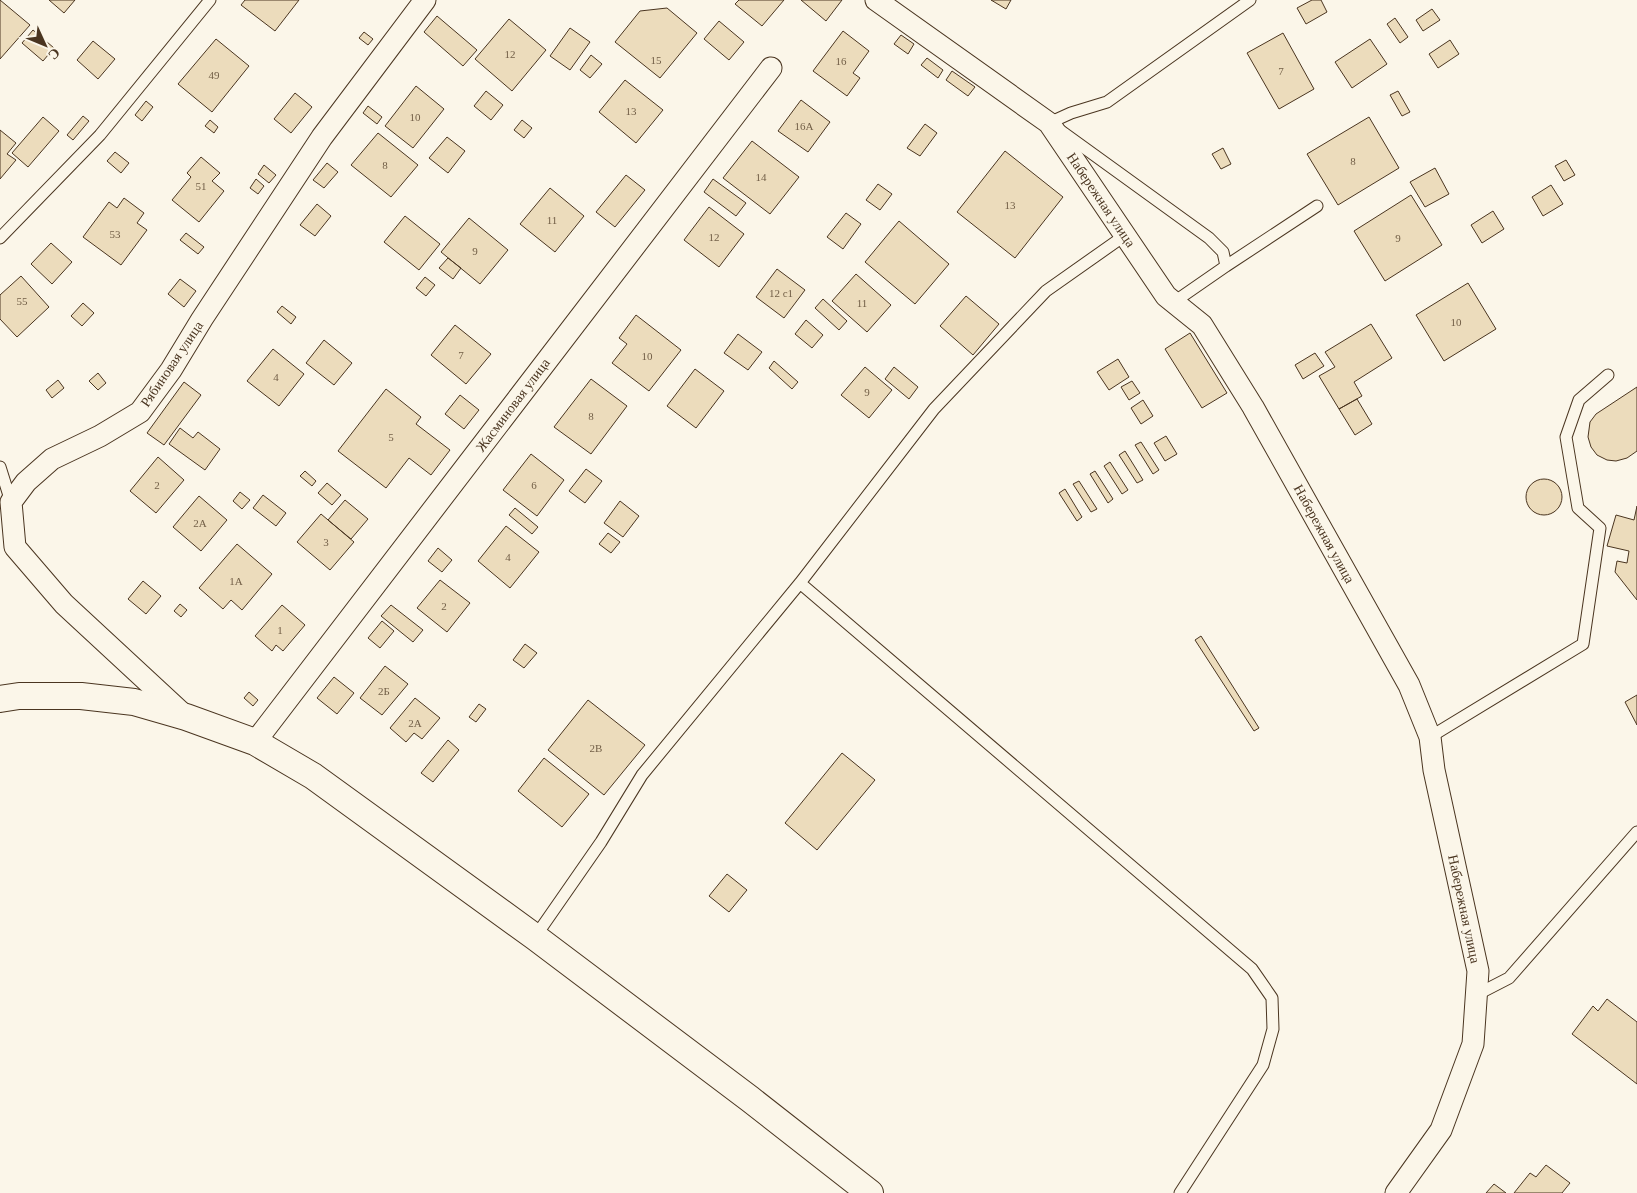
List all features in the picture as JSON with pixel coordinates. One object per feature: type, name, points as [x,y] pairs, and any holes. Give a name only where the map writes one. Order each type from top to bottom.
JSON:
[{"type":"street","name":"Рябиновая улица","points":[[11,502],[26,482],[52,459],[100,436],[140,412],[171,370],[202,319],[322,137],[426,0]]},
{"type":"street","name":"Набережная улица","points":[[876,0],[1049,123],[1166,296],[1202,325],[1253,407],[1409,685],[1430,737],[1434,770],[1478,971],[1473,1044],[1441,1130],[1396,1193]]},
{"type":"street","name":"Жасминовая улица","points":[[255,742],[771,68]]},
{"type":"street","points":[[11,502],[15,547],[64,604],[186,717]]},
{"type":"street","points":[[0,699],[19,696],[81,696],[134,702],[186,717],[255,742],[313,776],[535,937],[870,1193]]},
{"type":"lane","points":[[0,238],[100,136],[210,0]]},
{"type":"lane","points":[[1226,266],[1223,252],[1209,238],[1049,123],[1071,113],[1107,102],[1250,0]]},
{"type":"lane","points":[[1174,302],[1318,206]]},
{"type":"lane","points":[[535,937],[602,842],[642,775],[800,583],[934,409],[1046,291],[1124,236]]},
{"type":"lane","points":[[1430,737],[1583,644],[1600,528],[1578,508],[1566,437],[1579,400],[1608,376]]},
{"type":"lane","points":[[0,467],[11,502]]},
{"type":"lane","points":[[800,583],[1252,969],[1272,998],[1273,1030],[1263,1065],[1180,1193]]},
{"type":"lane","points":[[1476,995],[1508,978],[1637,832]]},
{"type":"building","points":[[0,0],[30,25],[0,59]]},
{"type":"building","points":[[49,0],[75,0],[64,13]]},
{"type":"building","points":[[245,0],[299,0],[275,31],[241,5]]},
{"type":"building","points":[[739,0],[784,0],[762,26],[735,4]]},
{"type":"building","points":[[801,0],[842,0],[826,21]]},
{"type":"building","points":[[991,0],[1011,0],[1006,9]]},
{"type":"building","points":[[1312,0],[1321,0],[1327,12],[1306,24],[1297,8]]},
{"type":"building","points":[[667,8],[697,33],[660,78],[615,42],[640,11]]},
{"type":"building","points":[[1432,9],[1440,20],[1423,31],[1416,20]]},
{"type":"building","points":[[437,16],[477,50],[463,66],[424,32]]},
{"type":"building","points":[[1395,18],[1408,37],[1400,43],[1387,24]]},
{"type":"building","points":[[509,19],[546,50],[512,91],[475,59]]},
{"type":"building","points":[[719,21],[744,42],[729,60],[704,39]]},
{"type":"building","points":[[570,28],[590,42],[570,70],[550,56]]},
{"type":"building","points":[[33,30],[54,48],[43,61],[22,43]]},
{"type":"building","points":[[843,31],[869,51],[853,73],[860,78],[847,96],[813,71]]},
{"type":"building","points":[[364,32],[373,39],[368,45],[359,38]]},
{"type":"building","points":[[1283,33],[1314,89],[1279,109],[1247,53]]},
{"type":"building","points":[[901,35],[914,44],[908,54],[894,44]]},
{"type":"building","points":[[216,39],[249,66],[212,112],[178,84]]},
{"type":"building","points":[[1370,39],[1387,64],[1352,88],[1335,62]]},
{"type":"building","points":[[1450,40],[1459,54],[1438,68],[1429,54]]},
{"type":"building","points":[[93,41],[115,59],[98,79],[77,60]]},
{"type":"building","points":[[591,55],[602,64],[590,78],[580,70]]},
{"type":"building","points":[[927,58],[943,70],[938,78],[921,65]]},
{"type":"building","points":[[952,71],[975,87],[968,96],[946,80]]},
{"type":"building","points":[[625,80],[663,110],[636,143],[599,112]]},
{"type":"building","points":[[416,86],[444,109],[413,148],[385,126]]},
{"type":"building","points":[[486,91],[503,105],[491,120],[474,106]]},
{"type":"building","points":[[1398,91],[1410,112],[1402,116],[1390,95]]},
{"type":"building","points":[[295,93],[312,107],[291,133],[274,119]]},
{"type":"building","points":[[801,100],[830,122],[808,152],[778,131]]},
{"type":"building","points":[[146,101],[153,107],[142,121],[135,115]]},
{"type":"building","points":[[368,106],[382,117],[377,124],[363,113]]},
{"type":"building","points":[[83,116],[89,121],[73,140],[67,135]]},
{"type":"building","points":[[43,117],[59,131],[28,167],[12,153]]},
{"type":"building","points":[[1369,117],[1399,168],[1338,205],[1307,154]]},
{"type":"building","points":[[210,120],[218,127],[214,133],[205,126]]},
{"type":"building","points":[[522,120],[532,128],[524,138],[514,130]]},
{"type":"building","points":[[925,124],[937,133],[920,156],[907,148]]},
{"type":"building","points":[[0,130],[16,143],[7,154],[16,160],[0,179]]},
{"type":"building","points":[[378,133],[418,165],[391,197],[351,165]]},
{"type":"building","points":[[447,137],[465,151],[448,173],[429,158]]},
{"type":"building","points":[[752,141],[799,177],[770,214],[723,178]]},
{"type":"building","points":[[1223,148],[1231,164],[1221,169],[1212,154]]},
{"type":"building","points":[[1005,151],[1063,197],[1015,258],[957,212]]},
{"type":"building","points":[[115,152],[129,163],[121,173],[107,161]]},
{"type":"building","points":[[201,157],[220,173],[212,181],[224,191],[199,222],[172,200],[191,177],[187,173]]},
{"type":"building","points":[[1566,160],[1575,175],[1564,181],[1555,166]]},
{"type":"building","points":[[327,163],[338,172],[324,188],[313,180]]},
{"type":"building","points":[[264,165],[276,175],[269,183],[258,174]]},
{"type":"building","points":[[1435,168],[1449,194],[1425,207],[1410,182]]},
{"type":"building","points":[[626,175],[645,190],[615,227],[596,212]]},
{"type":"building","points":[[256,179],[264,186],[258,194],[250,188]]},
{"type":"building","points":[[713,179],[746,203],[736,216],[704,192]]},
{"type":"building","points":[[878,184],[892,194],[880,210],[866,200]]},
{"type":"building","points":[[1551,185],[1563,204],[1543,216],[1532,197]]},
{"type":"building","points":[[550,188],[584,216],[555,252],[520,224]]},
{"type":"building","points":[[1411,195],[1442,245],[1385,281],[1354,231]]},
{"type":"building","points":[[124,198],[144,213],[137,223],[147,230],[121,265],[83,237],[109,202],[117,208]]},
{"type":"building","points":[[317,204],[331,216],[315,236],[300,225]]},
{"type":"building","points":[[709,207],[744,234],[719,267],[684,240]]},
{"type":"building","points":[[1493,211],[1504,229],[1482,243],[1471,225]]},
{"type":"building","points":[[846,213],[861,224],[843,249],[827,237]]},
{"type":"building","points":[[405,216],[440,244],[419,270],[384,242]]},
{"type":"building","points":[[469,218],[508,250],[480,284],[441,252]]},
{"type":"building","points":[[899,221],[949,264],[915,304],[865,262]]},
{"type":"building","points":[[186,233],[204,247],[198,254],[180,240]]},
{"type":"building","points":[[51,243],[72,262],[52,284],[31,264]]},
{"type":"building","points":[[448,258],[461,268],[453,279],[439,268]]},
{"type":"building","points":[[777,269],[805,290],[784,318],[756,297]]},
{"type":"building","points":[[856,274],[891,305],[867,332],[832,301]]},
{"type":"building","points":[[21,276],[49,307],[17,337],[0,319],[0,295]]},
{"type":"building","points":[[425,277],[435,285],[426,296],[416,288]]},
{"type":"building","points":[[180,279],[196,291],[184,307],[168,294]]},
{"type":"building","points":[[1468,283],[1496,329],[1444,361],[1416,315]]},
{"type":"building","points":[[966,296],[999,324],[973,355],[940,326]]},
{"type":"building","points":[[823,299],[847,321],[839,330],[815,308]]},
{"type":"building","points":[[83,303],[94,313],[82,326],[71,316]]},
{"type":"building","points":[[282,306],[296,317],[291,324],[277,312]]},
{"type":"building","points":[[636,315],[681,350],[649,391],[612,363],[627,344],[619,338]]},
{"type":"building","points":[[806,320],[823,335],[812,348],[795,334]]},
{"type":"building","points":[[1371,324],[1392,358],[1354,382],[1362,396],[1339,409],[1319,376],[1335,367],[1325,352]]},
{"type":"building","points":[[455,325],[491,354],[466,384],[431,355]]},
{"type":"building","points":[[1190,333],[1227,393],[1202,408],[1165,349]]},
{"type":"building","points":[[738,334],[762,352],[748,370],[724,353]]},
{"type":"building","points":[[324,340],[352,363],[334,385],[306,363]]},
{"type":"building","points":[[273,349],[304,374],[279,406],[247,381]]},
{"type":"building","points":[[1315,353],[1324,366],[1303,379],[1295,365]]},
{"type":"building","points":[[1118,359],[1129,377],[1109,390],[1097,372]]},
{"type":"building","points":[[774,361],[798,382],[792,389],[769,368]]},
{"type":"building","points":[[865,367],[892,390],[869,418],[841,395]]},
{"type":"building","points":[[894,367],[918,387],[909,399],[885,379]]},
{"type":"building","points":[[695,369],[724,391],[696,428],[667,406]]},
{"type":"building","points":[[98,373],[106,383],[98,390],[89,381]]},
{"type":"building","points":[[591,379],[627,406],[591,454],[554,427]]},
{"type":"building","points":[[58,380],[64,388],[52,398],[46,390]]},
{"type":"building","points":[[1132,381],[1140,393],[1129,400],[1121,387]]},
{"type":"building","points":[[184,382],[201,395],[164,445],[147,433]]},
{"type":"building","points":[[1637,387],[1637,451],[1627,458],[1616,461],[1607,460],[1597,455],[1591,447],[1588,437],[1590,422],[1596,414]]},
{"type":"building","points":[[386,389],[421,417],[416,424],[450,450],[431,475],[409,458],[386,488],[338,451]]},
{"type":"building","points":[[460,395],[479,410],[464,429],[445,414]]},
{"type":"building","points":[[1357,399],[1372,424],[1355,435],[1339,409]]},
{"type":"building","points":[[1143,400],[1153,416],[1141,424],[1131,408]]},
{"type":"building","points":[[180,428],[193,438],[198,432],[220,449],[205,470],[169,444]]},
{"type":"building","points":[[1166,436],[1177,454],[1165,461],[1154,443]]},
{"type":"building","points":[[1141,442],[1159,470],[1153,474],[1135,445]]},
{"type":"building","points":[[1125,451],[1143,480],[1137,483],[1119,455]]},
{"type":"building","points":[[531,454],[564,480],[537,516],[503,490]]},
{"type":"building","points":[[158,457],[184,480],[156,513],[130,491]]},
{"type":"building","points":[[1110,462],[1128,490],[1122,494],[1104,466]]},
{"type":"building","points":[[586,469],[602,481],[585,503],[569,491]]},
{"type":"building","points":[[305,471],[316,481],[312,486],[300,476]]},
{"type":"building","points":[[1095,471],[1113,499],[1108,503],[1090,474]]},
{"type":"building","points":[[1544,479],[1551,480],[1557,484],[1561,490],[1561,504],[1557,510],[1551,514],[1544,515],[1537,514],[1531,510],[1527,504],[1526,497],[1527,490],[1531,484],[1537,480]]},
{"type":"building","points":[[1079,481],[1097,509],[1091,512],[1073,484]]},
{"type":"building","points":[[327,483],[341,495],[332,505],[318,493]]},
{"type":"building","points":[[1065,489],[1082,517],[1077,521],[1059,493]]},
{"type":"building","points":[[240,492],[250,500],[242,509],[233,501]]},
{"type":"building","points":[[263,495],[286,513],[276,526],[253,508]]},
{"type":"building","points":[[199,496],[227,520],[201,551],[173,527]]},
{"type":"building","points":[[345,500],[368,519],[351,539],[328,520]]},
{"type":"building","points":[[620,501],[639,516],[623,537],[604,523]]},
{"type":"building","points":[[1637,506],[1637,600],[1615,572],[1617,561],[1627,563],[1629,551],[1607,546],[1616,515],[1634,520]]},
{"type":"building","points":[[515,508],[538,527],[532,534],[509,515]]},
{"type":"building","points":[[321,514],[354,542],[330,570],[297,542]]},
{"type":"building","points":[[506,526],[539,552],[510,588],[478,561]]},
{"type":"building","points":[[608,533],[620,542],[611,553],[599,544]]},
{"type":"building","points":[[237,544],[272,574],[242,610],[231,600],[223,609],[199,588]]},
{"type":"building","points":[[438,548],[452,560],[442,572],[428,561]]},
{"type":"building","points":[[440,580],[470,603],[447,632],[417,608]]},
{"type":"building","points":[[143,581],[161,596],[146,614],[128,599]]},
{"type":"building","points":[[180,604],[187,610],[181,617],[174,611]]},
{"type":"building","points":[[282,605],[305,625],[283,651],[276,645],[272,651],[255,636]]},
{"type":"building","points":[[391,605],[423,630],[413,642],[381,616]]},
{"type":"building","points":[[382,621],[394,631],[380,648],[368,638]]},
{"type":"building","points":[[1201,636],[1259,728],[1254,731],[1195,640]]},
{"type":"building","points":[[525,644],[537,653],[524,668],[513,660]]},
{"type":"building","points":[[385,666],[408,684],[382,715],[360,698]]},
{"type":"building","points":[[334,677],[354,693],[337,714],[317,698]]},
{"type":"building","points":[[249,692],[258,700],[253,706],[244,698]]},
{"type":"building","points":[[1637,695],[1637,725],[1625,702]]},
{"type":"building","points":[[415,698],[440,718],[422,739],[414,733],[406,742],[390,728]]},
{"type":"building","points":[[588,700],[645,745],[604,795],[548,750]]},
{"type":"building","points":[[479,704],[486,709],[476,722],[469,717]]},
{"type":"building","points":[[448,740],[459,750],[433,782],[421,773]]},
{"type":"building","points":[[842,753],[875,780],[817,850],[785,823]]},
{"type":"building","points":[[544,758],[589,794],[562,827],[518,791]]},
{"type":"building","points":[[727,874],[747,890],[729,912],[709,896]]},
{"type":"building","points":[[1607,999],[1637,1022],[1637,1084],[1572,1034],[1593,1006],[1598,1011]]},
{"type":"building","points":[[1546,1165],[1570,1183],[1562,1193],[1514,1193],[1530,1173],[1536,1177]]},
{"type":"building","points":[[1494,1184],[1506,1193],[1486,1193]]}]
